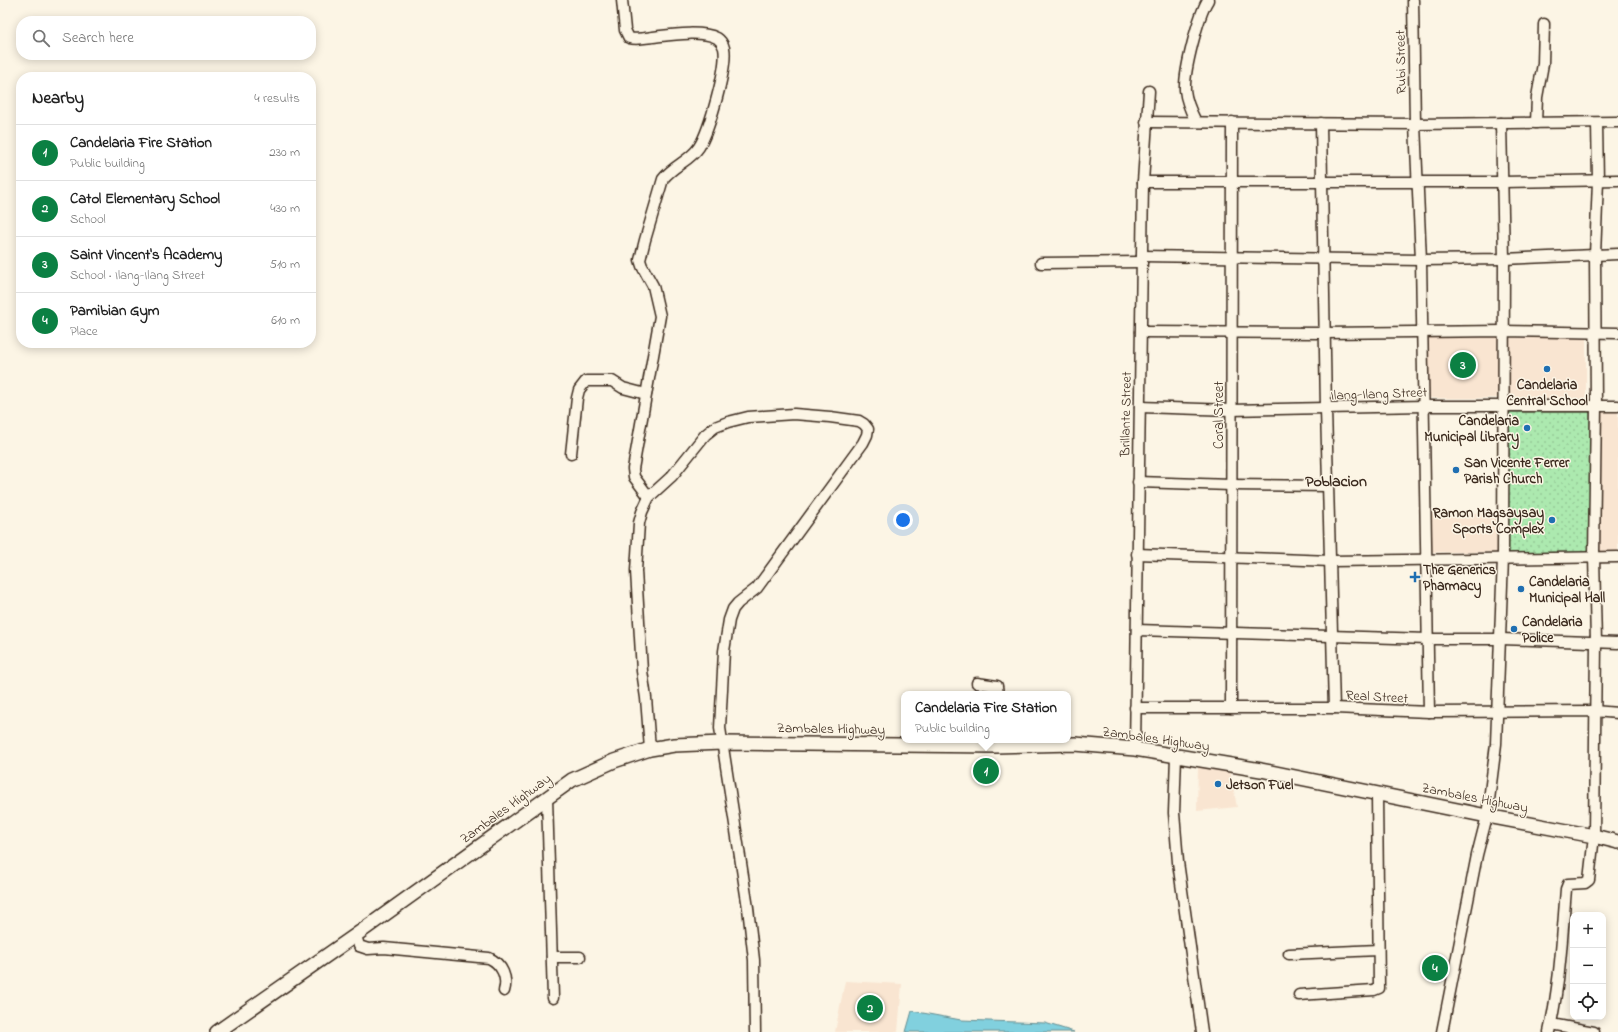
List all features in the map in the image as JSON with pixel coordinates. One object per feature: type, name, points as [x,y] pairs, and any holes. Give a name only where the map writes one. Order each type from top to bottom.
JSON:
[{"type":"main road","name":"Zambales Highway","points":[[217,1032],[356,935],[572,780],[614,760],[650,749],[674,745],[722,743],[995,743],[1075,744],[1135,749],[1261,770],[1618,842]]},
{"type":"street","points":[[622,0],[625,30],[629,38],[638,39],[674,35],[708,36],[717,38],[724,48],[721,78],[706,135],[694,153],[669,171],[663,179],[640,260],[653,286],[660,316],[633,469],[634,477],[649,497]]},
{"type":"street","points":[[1196,122],[1186,97],[1185,82],[1192,44],[1202,10],[1208,0]]},
{"type":"street","name":"Rubi Street","points":[[1413,0],[1415,124],[1423,333],[1429,712]]},
{"type":"street","points":[[1536,123],[1537,97],[1543,64],[1544,24]]},
{"type":"street","name":"Brillante Street","points":[[1135,749],[1143,182],[1149,91]]},
{"type":"street","points":[[1146,122],[1415,124],[1618,122]]},
{"type":"street","name":"Coral Street","points":[[1231,708],[1231,410],[1233,333],[1232,122]]},
{"type":"street","points":[[1321,123],[1326,409],[1334,708]]},
{"type":"street","points":[[1442,1032],[1477,855],[1487,816],[1496,750],[1503,558],[1504,259],[1501,123]]},
{"type":"street","points":[[1594,1032],[1550,1028],[1561,954],[1566,889],[1568,884],[1585,883],[1589,880],[1594,836],[1594,711],[1596,642],[1594,556],[1596,406],[1595,255],[1598,181],[1597,123]]},
{"type":"street","points":[[1143,182],[1503,182],[1618,180]]},
{"type":"street","points":[[1041,263],[1142,259],[1233,258],[1421,260],[1504,259],[1618,254]]},
{"type":"street","points":[[1141,332],[1325,334],[1504,331],[1618,333]]},
{"type":"street","points":[[571,454],[577,398],[579,390],[586,381],[612,381],[623,388],[646,394]]},
{"type":"street","name":"Ilang-Ilang Street","points":[[1140,407],[1231,410],[1503,405],[1618,406]]},
{"type":"street","points":[[650,749],[646,698],[642,671],[636,571],[639,523],[649,497],[672,476],[705,435],[728,422],[748,417],[794,414],[859,421],[864,424],[868,429],[863,443],[757,588],[738,603],[733,609],[729,620],[724,651],[720,728],[748,908],[754,960],[755,1032]]},
{"type":"street","points":[[1138,482],[1328,486]]},
{"type":"street","points":[[1137,554],[1232,556],[1331,561],[1618,556]]},
{"type":"street","points":[[1137,630],[1618,643]]},
{"type":"street","points":[[977,682],[997,686],[998,691]]},
{"type":"street","name":"Real Street","points":[[1135,708],[1334,708],[1429,712],[1498,713],[1594,711],[1618,713]]},
{"type":"street","points":[[1176,756],[1174,813],[1178,862],[1202,1032]]},
{"type":"street","points":[[1299,995],[1377,990],[1380,984],[1378,950],[1377,794]]},
{"type":"street","points":[[547,798],[553,998]]},
{"type":"street","points":[[356,935],[359,946],[365,949],[384,948],[488,958],[497,964],[504,974],[506,983],[504,991]]},
{"type":"street","points":[[1289,954],[1378,950]]},
{"type":"street","points":[[552,957],[580,957]]},
{"type":"shaded area","points":[[1426,332],[1500,332],[1500,398],[1426,398]]},
{"type":"shaded area","name":"Candelaria Central School","points":[[1507,338],[1586,338],[1586,399],[1507,400]]},
{"type":"shaded area","name":"Candelaria Central School","points":[[1599,409],[1618,410],[1618,554],[1600,554]]},
{"type":"shaded area","points":[[1430,513],[1497,513],[1497,552],[1430,552]]},
{"type":"shaded area","points":[[1198,765],[1230,771],[1237,807],[1197,811]]},
{"type":"shaded area","points":[[845,981],[902,984],[898,1032],[835,1032]]},
{"type":"green space","points":[[1507,412],[1590,412],[1590,554],[1508,555]]},
{"type":"water","points":[[912,1011],[961,1020],[1045,1023],[1074,1032],[906,1032]]},
{"type":"place","name":"Saint Vincent's Academy","points":[[1463,365]]},
{"type":"place","name":"Candelaria Central School","points":[[1547,369]]},
{"type":"place","name":"Candelaria Municipal Library","points":[[1527,428]]},
{"type":"place","name":"San Vicente Ferrer Parish Church","points":[[1456,470]]},
{"type":"place","name":"Ramon Magsaysay Sports Complex","points":[[1552,520]]},
{"type":"place","name":"The Generics Pharmacy","points":[[1415,577]]},
{"type":"place","name":"Candelaria Municipal Hall","points":[[1521,589]]},
{"type":"place","name":"Candelaria Police","points":[[1514,629]]},
{"type":"place","name":"Candelaria Fire Station","points":[[986,771]]},
{"type":"place","name":"Jetson Fuel","points":[[1218,784]]},
{"type":"place","name":"Pamibian Gym","points":[[1435,968]]},
{"type":"place","name":"Catol Elementary School","points":[[870,1008]]},
{"type":"district","name":"Poblacion","points":[[1336,480]]}]
